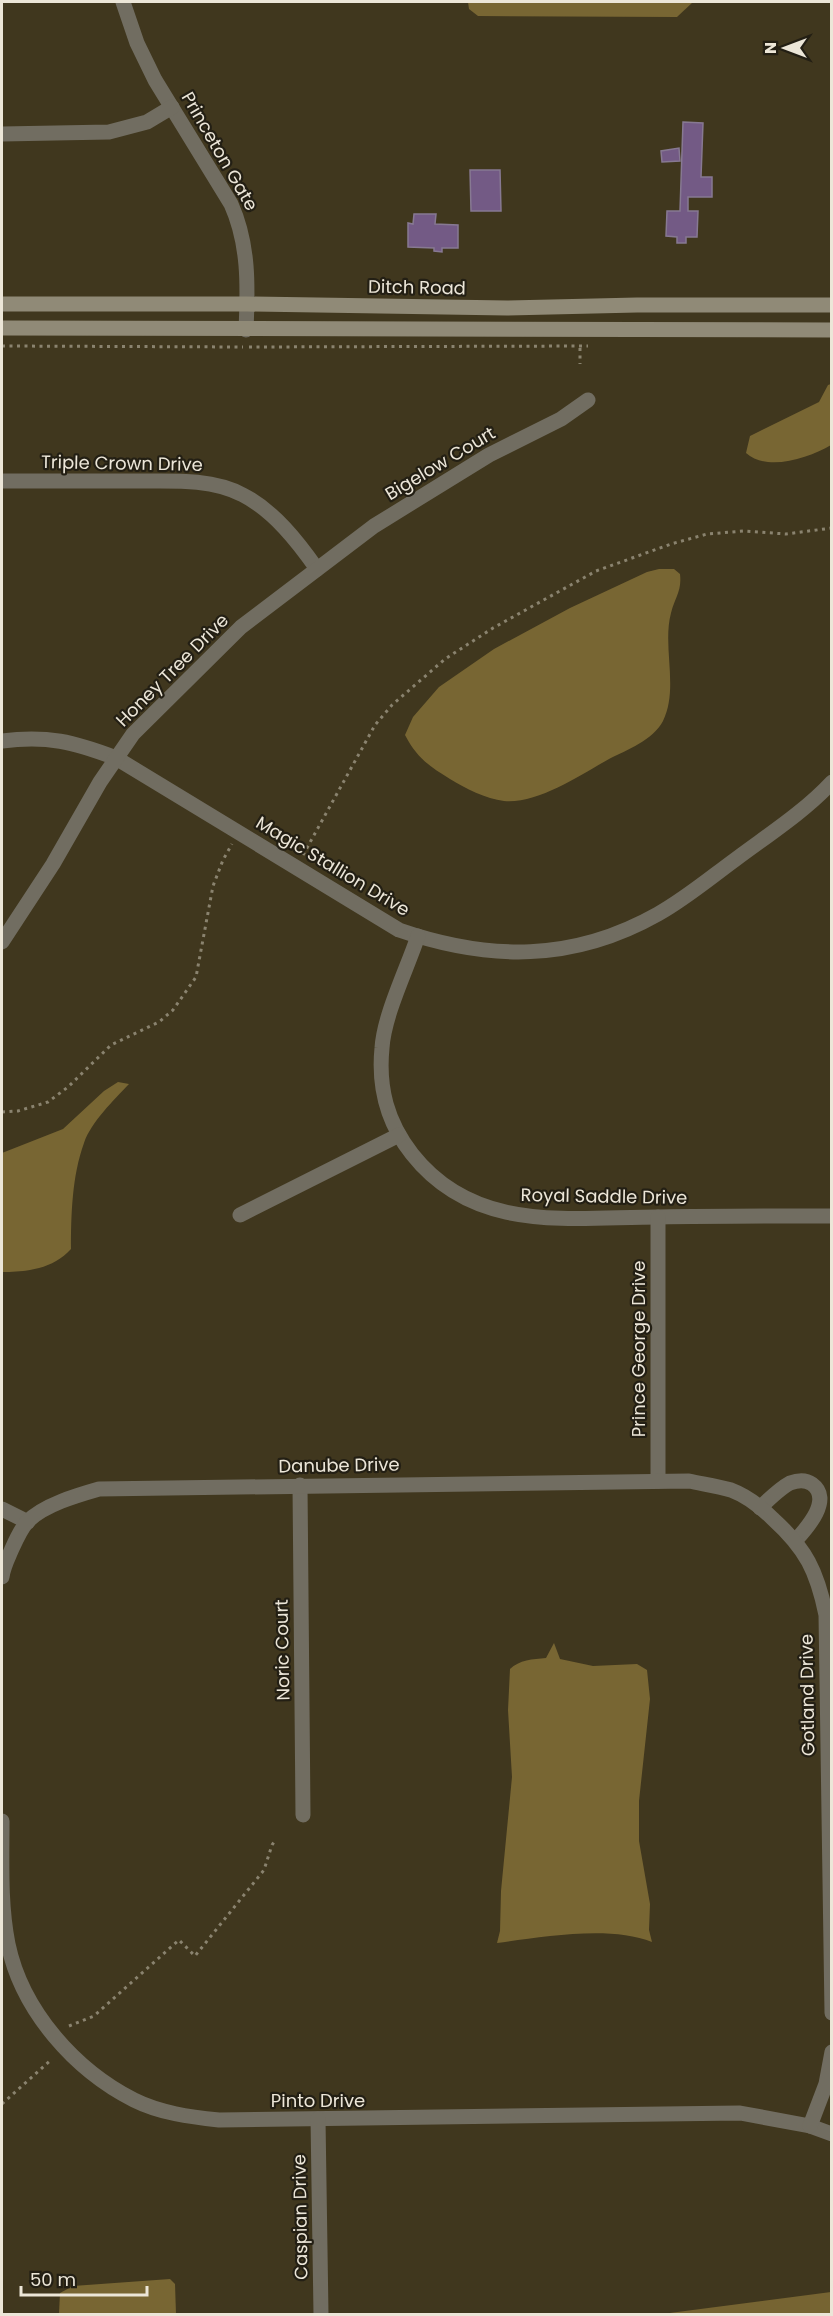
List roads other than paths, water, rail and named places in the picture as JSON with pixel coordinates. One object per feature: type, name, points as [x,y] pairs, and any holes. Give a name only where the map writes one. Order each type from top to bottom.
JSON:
[{"type":"street","name":"Princeton Gate","points":[[123,2],[137,43],[155,80],[231,204],[240,225],[244,247],[246,330]]},
{"type":"street","points":[[2,134],[109,132],[147,122],[172,107]]},
{"type":"street","name":"Ditch Road","points":[[2,304],[247,304],[507,308],[637,304],[831,305]]},
{"type":"street","points":[[2,328],[831,330]]},
{"type":"street","name":"Bigelow Court","points":[[317,569],[374,526],[424,494],[489,455],[561,419],[588,400]]},
{"type":"street","name":"Triple Crown Drive","points":[[2,481],[176,482],[215,485],[243,495],[264,510],[292,536],[317,569]]},
{"type":"street","name":"Honey Tree Drive","points":[[2,942],[53,864],[116,758],[134,734],[241,627],[317,569]]},
{"type":"street","name":"Magic Stallion Drive","points":[[2,741],[54,739],[78,744],[116,758],[399,930],[474,950],[505,953],[571,948],[627,930],[658,914],[796,814],[831,782]]},
{"type":"street","name":"Royal Saddle Drive","points":[[418,936],[391,1010],[382,1046],[381,1078],[385,1107],[401,1141],[419,1164],[437,1182],[456,1195],[483,1207],[535,1217],[831,1216]]},
{"type":"street","points":[[240,1215],[399,1135]]},
{"type":"street","name":"Prince George Drive","points":[[658,1217],[658,1481]]},
{"type":"street","points":[[760,1508],[780,1490],[797,1481],[804,1480],[816,1486],[820,1493],[820,1506],[812,1522],[796,1540]]},
{"type":"street","name":"Danube Drive","points":[[28,1522],[76,1495],[99,1489],[658,1481]]},
{"type":"street","name":"Gotland Drive","points":[[658,1481],[690,1481],[731,1491],[748,1498],[796,1540],[814,1572],[826,1615],[831,2013]]},
{"type":"street","name":"Noric Court","points":[[300,1485],[303,1815]]},
{"type":"street","points":[[2,1509],[28,1522],[13,1546],[2,1577]]},
{"type":"street","name":"Pinto Drive","points":[[2,1821],[3,1906],[9,1947],[26,1992],[46,2025],[74,2056],[112,2087],[136,2101],[164,2111],[219,2120],[740,2113],[810,2126],[831,2134]]},
{"type":"street","points":[[810,2126],[826,2084],[831,2052]]},
{"type":"street","name":"Caspian Drive","points":[[318,2119],[321,2314]]}]
